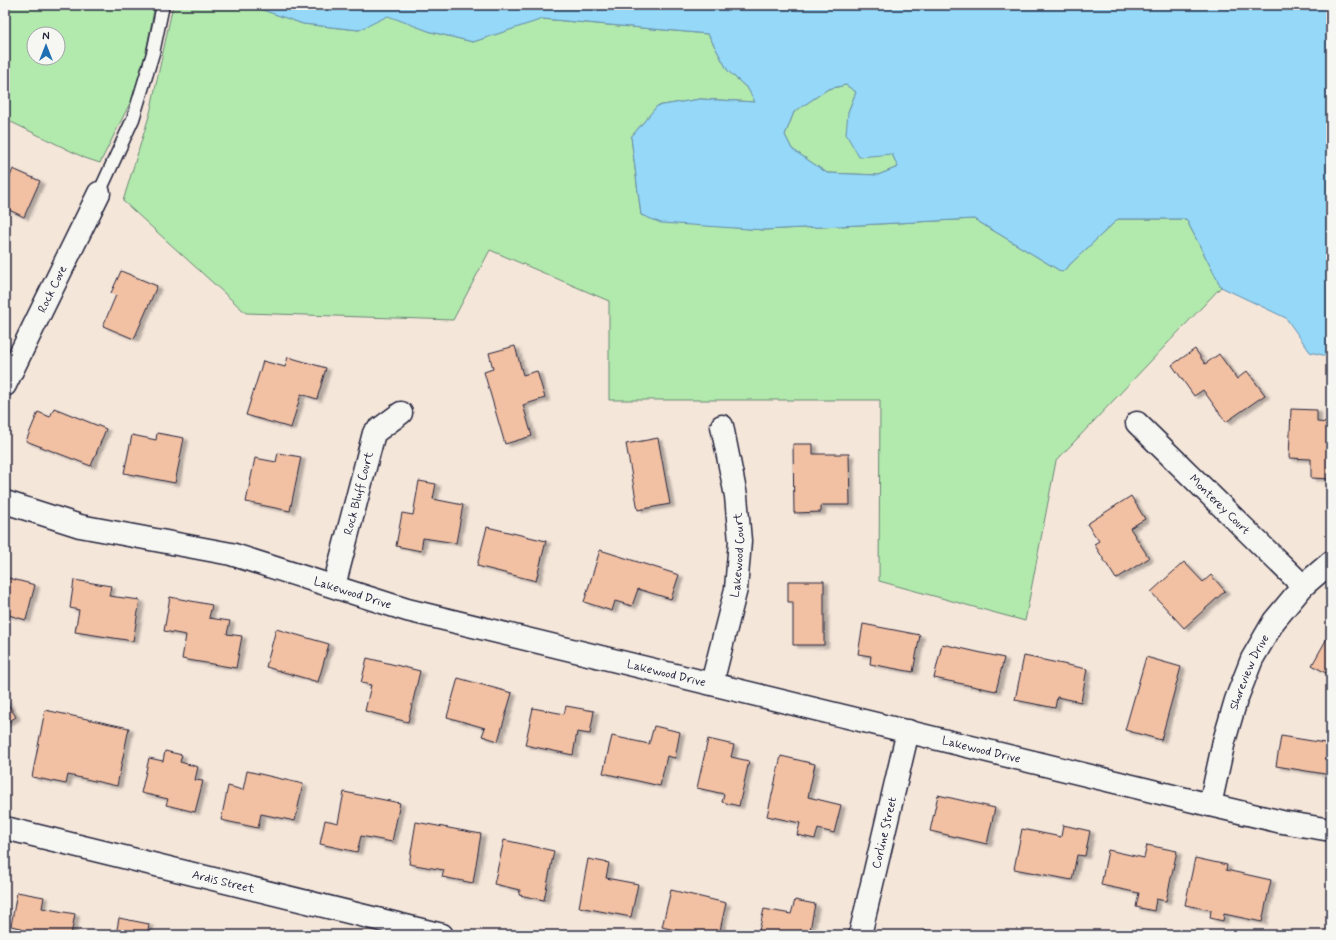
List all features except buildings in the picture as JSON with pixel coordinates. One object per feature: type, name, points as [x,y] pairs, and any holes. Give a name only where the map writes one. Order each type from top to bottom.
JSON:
[{"type":"street","name":"Rock Cove","points":[[5,386],[100,193]]},
{"type":"street","name":"Rock Bluff Court","points":[[334,586],[374,433],[401,413]]},
{"type":"street","name":"Monterey Court","points":[[1137,423],[1303,586]]},
{"type":"street","name":"Lakewood Court","points":[[712,683],[736,589],[740,541],[736,496],[722,426]]},
{"type":"street","name":"Lakewood Drive","points":[[5,502],[80,526],[231,554],[407,610],[1210,805],[1282,822],[1331,830]]},
{"type":"street","name":"Shoreview Drive","points":[[1210,805],[1224,741],[1236,700],[1252,658],[1274,621],[1303,586],[1331,562]]},
{"type":"street","name":"Corline Street","points":[[860,935],[908,731]]},
{"type":"street","name":"Ardis Street","points":[[5,828],[442,935]]},
{"type":"lane","points":[[100,193],[133,119],[153,53],[163,5]]},
{"type":"green space","points":[[5,5],[155,5],[140,83],[100,163],[85,158],[5,119]]},
{"type":"green space","points":[[173,5],[258,5],[261,9],[303,24],[359,30],[388,15],[431,32],[473,42],[542,19],[708,34],[728,71],[748,89],[756,102],[700,99],[657,106],[631,137],[641,215],[661,222],[764,230],[974,219],[1062,272],[1118,219],[1186,219],[1221,287],[1056,461],[1025,621],[879,581],[880,400],[609,400],[609,301],[490,250],[453,320],[246,313],[123,201],[150,113]]},
{"type":"green space","points":[[846,85],[856,92],[848,112],[892,154],[898,167],[878,175],[827,173],[792,149],[785,135],[794,112],[828,89]]},
{"type":"water","points":[[258,5],[1331,5],[1331,357],[1310,352],[1286,318],[1221,287],[1186,219],[1118,219],[1062,272],[974,219],[764,230],[661,223],[641,215],[631,137],[657,106],[700,99],[755,102],[748,89],[728,71],[708,34],[543,19],[473,42],[431,32],[388,16],[359,30],[303,24],[260,9]],"holes":[[[846,85],[856,92],[848,112],[846,134],[859,157],[892,154],[898,167],[878,175],[827,173],[792,149],[785,135],[794,112],[828,89]]]}]
